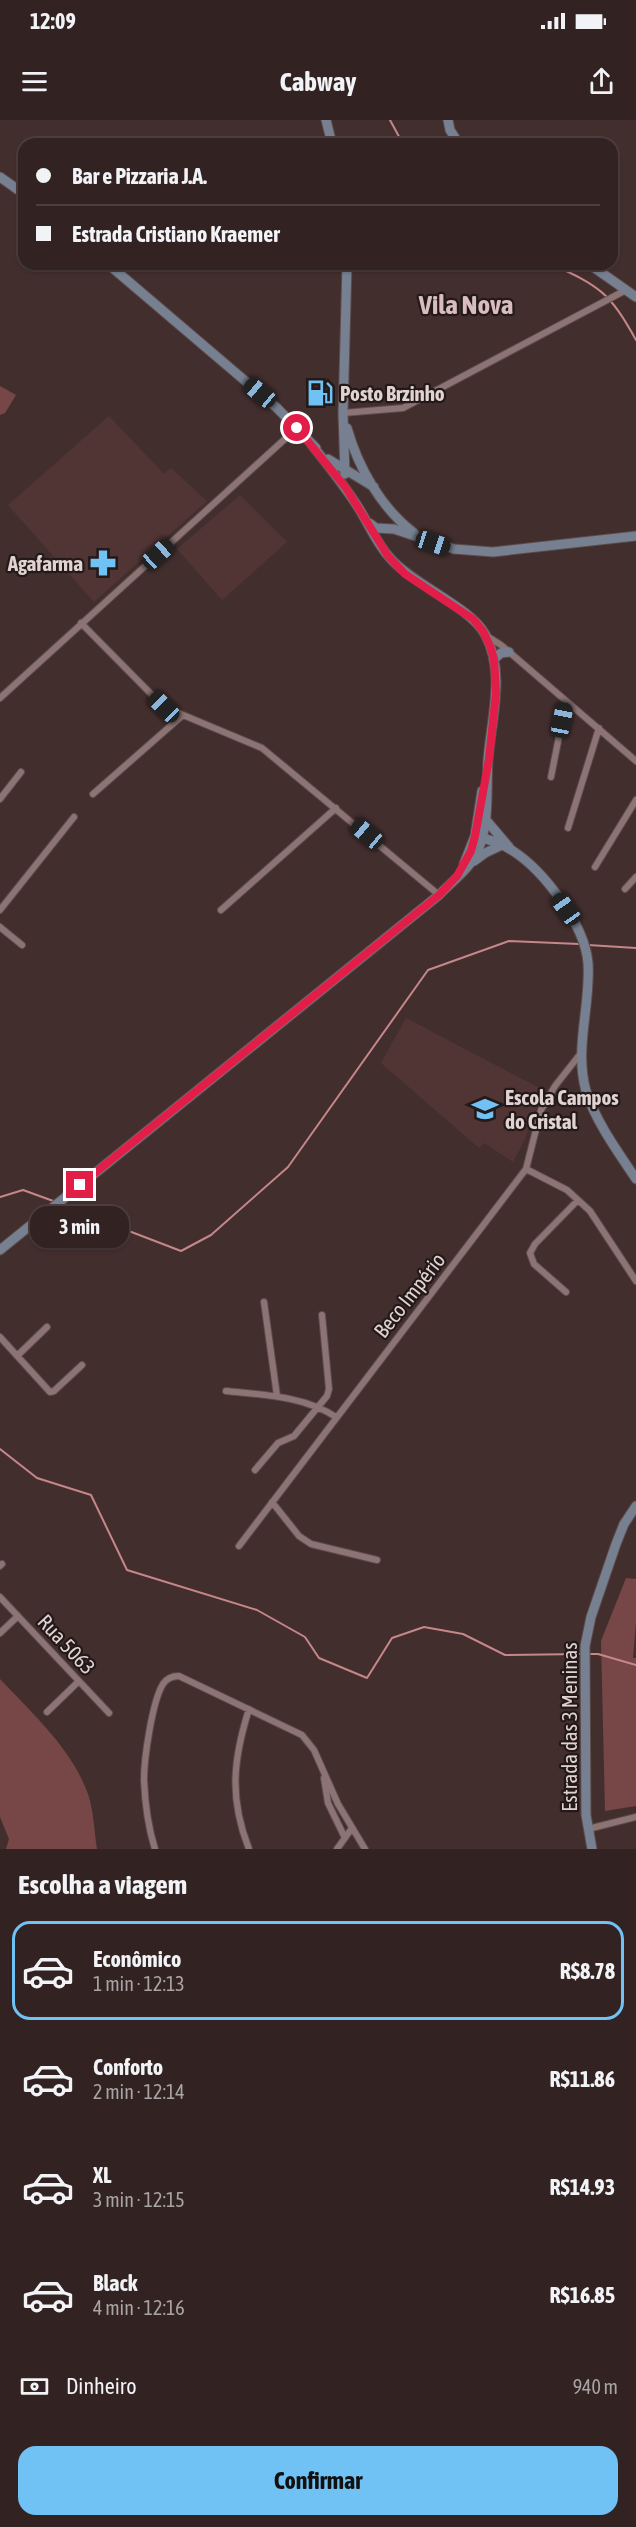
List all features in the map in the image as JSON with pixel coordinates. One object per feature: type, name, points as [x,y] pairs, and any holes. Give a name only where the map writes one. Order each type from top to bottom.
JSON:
[{"type":"main road","points":[[326,120],[330,138]]},
{"type":"main road","points":[[448,120],[450,130],[455,138]]},
{"type":"main road","points":[[0,177],[18,190]]},
{"type":"main road","points":[[115,270],[277,408],[312,445],[346,488],[381,547],[405,574],[473,619],[486,636],[494,659],[496,693],[489,759],[479,837],[457,876]]},
{"type":"main road","points":[[346,488],[343,414],[347,270]]},
{"type":"main road","points":[[598,270],[636,297]]},
{"type":"main road","points":[[343,414],[352,447],[374,487],[388,507],[421,538]]},
{"type":"main road","points":[[312,445],[331,463],[359,476],[374,487]]},
{"type":"main road","points":[[381,547],[381,539],[387,528],[388,507]]},
{"type":"main road","points":[[366,520],[376,528],[387,528],[454,549],[493,552],[636,536]]},
{"type":"main road","points":[[494,659],[501,653],[509,652]]},
{"type":"main road","points":[[470,864],[486,820],[489,759]]},
{"type":"main road","points":[[486,820],[513,851],[536,870],[580,933],[588,964],[581,1052],[586,1091],[636,1179]]},
{"type":"main road","points":[[479,837],[513,851]]},
{"type":"main road","points":[[0,1250],[439,895],[470,864],[485,853],[502,845]]},
{"type":"main road","name":"Estrada das 3 Meninas","points":[[592,1849],[587,1829],[583,1665],[585,1646],[591,1617],[616,1544],[624,1524],[636,1506]]},
{"type":"street","points":[[343,414],[403,408],[626,290]]},
{"type":"street","points":[[0,698],[297,428]]},
{"type":"street","points":[[81,623],[164,707],[262,748],[439,895]]},
{"type":"street","points":[[486,636],[509,652],[636,761]]},
{"type":"street","points":[[490,646],[509,652]]},
{"type":"street","points":[[551,777],[566,701]]},
{"type":"street","points":[[93,794],[183,715]]},
{"type":"street","points":[[568,828],[599,728]]},
{"type":"street","points":[[0,799],[21,772]]},
{"type":"street","points":[[595,867],[636,800]]},
{"type":"street","points":[[221,910],[336,808]]},
{"type":"street","points":[[0,910],[74,817]]},
{"type":"street","points":[[625,889],[636,877]]},
{"type":"street","points":[[0,927],[22,945]]},
{"type":"street","name":"Beco Império","points":[[239,1546],[526,1169],[541,1110],[555,1086],[581,1052]]},
{"type":"street","points":[[526,1169],[567,1190],[590,1211],[636,1281]]},
{"type":"street","points":[[566,1292],[534,1264],[531,1253],[535,1244],[578,1200]]},
{"type":"street","points":[[264,1302],[277,1396]]},
{"type":"street","points":[[255,1470],[278,1443],[294,1436],[327,1396],[329,1389],[322,1315]]},
{"type":"street","points":[[17,1356],[47,1327]]},
{"type":"street","points":[[0,1337],[50,1392],[54,1391],[82,1365]]},
{"type":"street","points":[[226,1391],[277,1396],[319,1406],[336,1417]]},
{"type":"street","points":[[272,1502],[299,1536],[311,1544],[377,1560]]},
{"type":"street","name":"Rua 5063","points":[[0,1597],[109,1713]]},
{"type":"street","points":[[0,1633],[18,1616]]},
{"type":"street","points":[[155,1849],[150,1831],[144,1779],[148,1739],[160,1690],[165,1682],[174,1676],[183,1677],[302,1735],[314,1750],[324,1774],[365,1849]]},
{"type":"street","points":[[46,1712],[79,1681]]},
{"type":"street","points":[[249,1709],[240,1737],[234,1773],[237,1806],[249,1849]]},
{"type":"street","points":[[324,1774],[328,1803],[345,1838]]},
{"type":"street","points":[[587,1829],[636,1817]]},
{"type":"street","points":[[337,1849],[352,1828]]},
{"type":"shaded area","points":[[0,386],[16,395],[5,413],[0,415]]},
{"type":"shaded area","points":[[109,416],[164,474],[171,468],[207,501],[94,602],[8,505]]},
{"type":"shaded area","points":[[240,495],[287,542],[222,600],[177,549]]},
{"type":"shaded area","name":"Escola Campos do Cristal","points":[[406,1018],[543,1090],[525,1139],[513,1162],[484,1143],[479,1148],[381,1063]]},
{"type":"shaded area","points":[[626,1578],[636,1579],[633,1658],[636,1658],[636,1806],[605,1811],[601,1641]]},
{"type":"shaded area","points":[[0,1679],[38,1718],[72,1762],[88,1794],[97,1849],[6,1849],[9,1839],[0,1817]]},
{"type":"waterway","points":[[390,120],[400,138]]},
{"type":"waterway","points":[[563,270],[593,285],[611,301],[636,340]]},
{"type":"waterway","points":[[61,1205],[181,1251],[211,1235],[288,1167],[428,970],[509,941],[579,944]]},
{"type":"waterway","points":[[588,945],[636,948]]},
{"type":"waterway","points":[[0,1197],[23,1190],[56,1202]]},
{"type":"waterway","points":[[0,1449],[37,1478],[91,1495],[127,1570],[257,1610],[305,1637],[319,1658],[367,1678],[392,1638],[424,1627],[463,1634],[505,1655],[581,1654]]},
{"type":"waterway","points":[[587,1654],[598,1654],[636,1665]]},
{"type":"place","name":"Posto Brzinho","points":[[320,393]]},
{"type":"place","name":"Agafarma","points":[[103,563]]},
{"type":"place","name":"Escola Campos do Cristal","points":[[485,1109]]},
{"type":"district","name":"Vila Nova","points":[[466,304]]},
{"type":"route","points":[[80,1185],[439,895],[457,876],[471,851],[489,759],[496,693],[494,659],[486,636],[473,619],[405,574],[388,556],[346,488],[297,428]]}]
